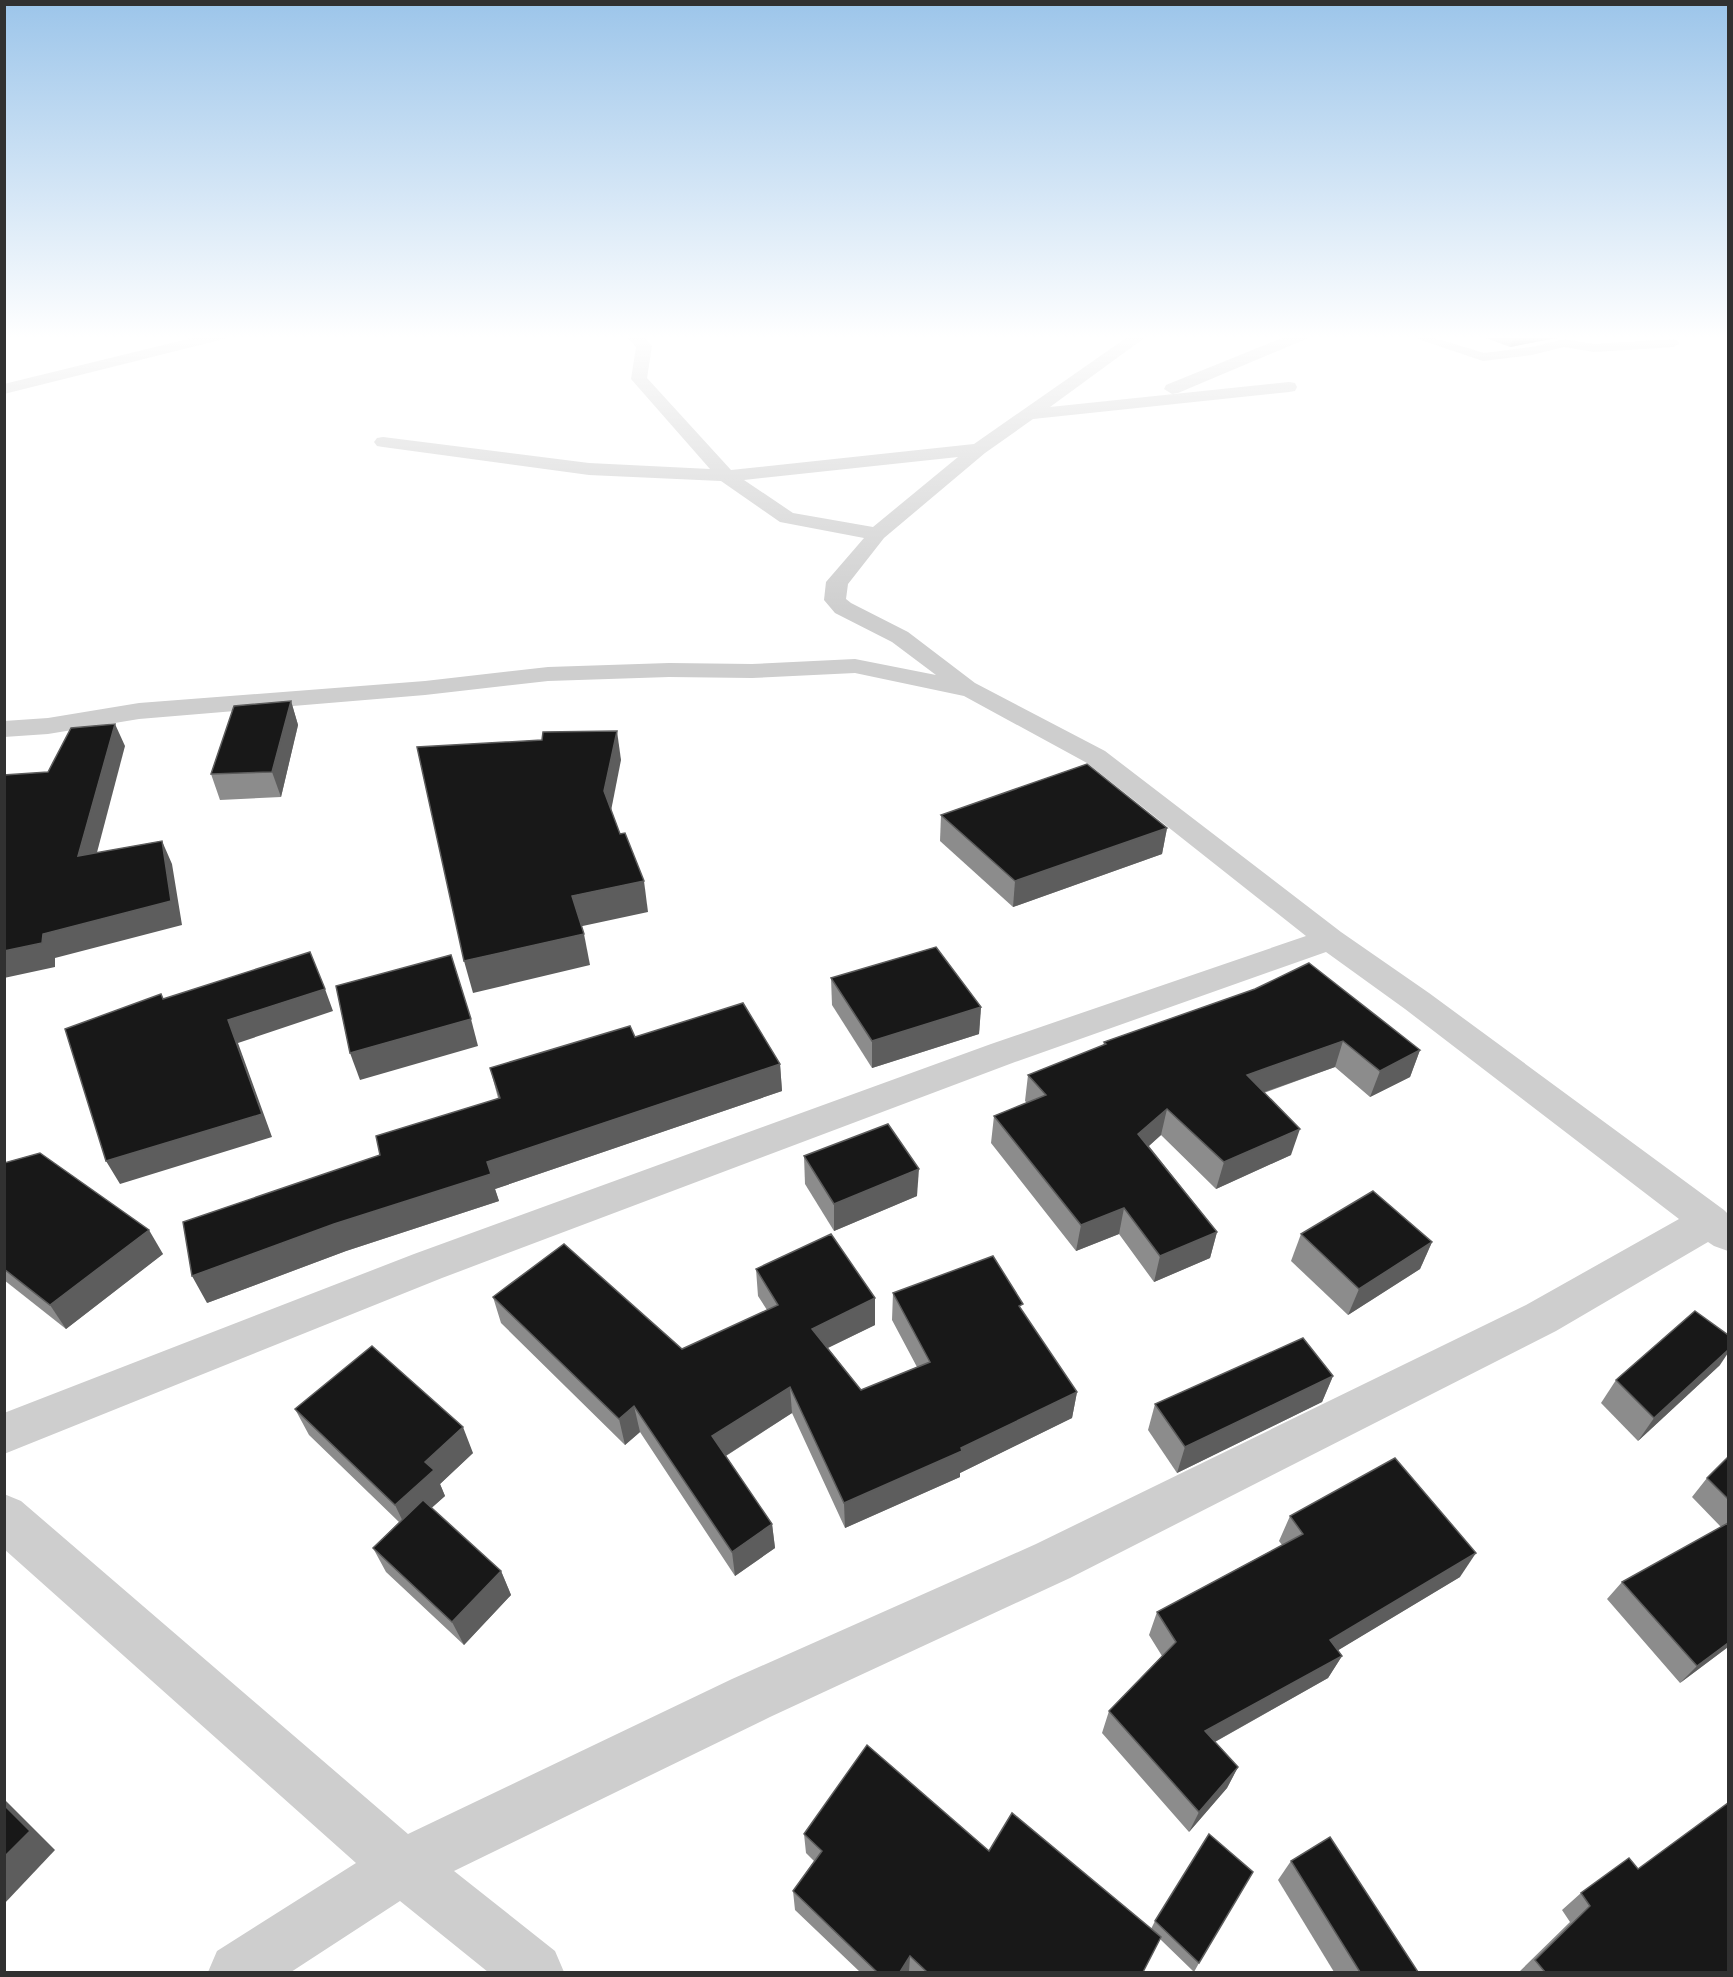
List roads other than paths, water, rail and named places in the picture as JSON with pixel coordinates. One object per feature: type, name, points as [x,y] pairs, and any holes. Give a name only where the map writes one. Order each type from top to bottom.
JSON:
[{"type":"street","points":[[683,428],[726,476],[787,518],[877,534]]},
{"type":"street","points":[[238,1972],[402,1866],[751,1698],[1053,1561],[1719,1228],[1417,1001],[1330,939],[1096,757],[972,690],[900,637],[843,608],[835,600],[837,582],[853,566],[877,534],[1007,428]]},
{"type":"street","points":[[382,442],[589,469],[726,476],[979,449]]},
{"type":"street","points":[[4,729],[48,726],[139,711],[425,688],[559,674],[669,670],[752,671],[855,666],[972,690]]},
{"type":"street","points":[[4,1434],[428,1266],[1004,1053],[1330,939]]},
{"type":"street","points":[[4,1517],[402,1866],[534,1972]]}]
